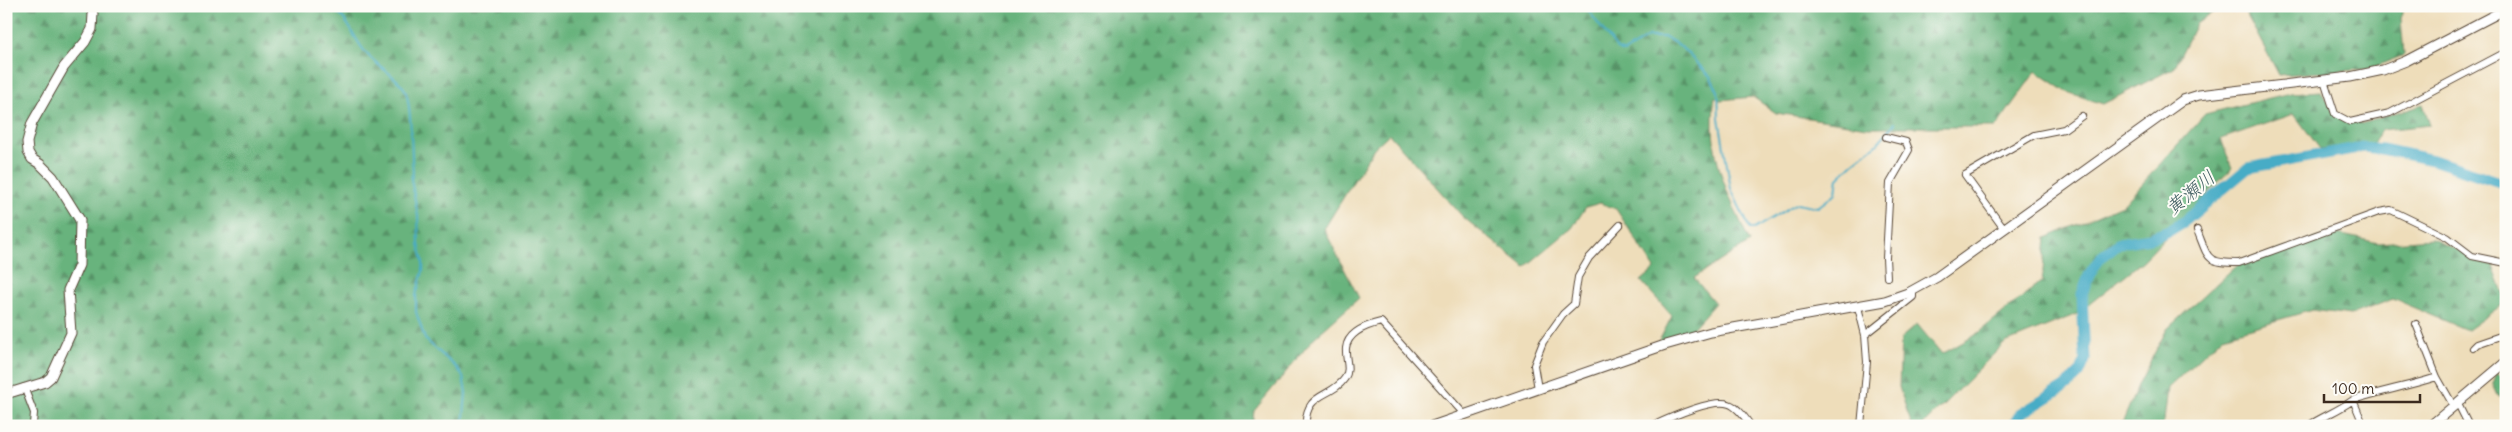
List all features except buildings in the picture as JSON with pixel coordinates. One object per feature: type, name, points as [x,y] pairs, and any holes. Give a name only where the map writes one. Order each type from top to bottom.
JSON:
[{"type":"street","points":[[6,394],[45,382],[51,377],[71,333],[68,290],[79,265],[80,220],[53,177],[32,159],[28,152],[27,142],[32,124],[64,67],[85,42],[92,29],[93,14],[90,6]]},
{"type":"street","points":[[1432,426],[1711,332],[1858,307],[1884,301],[1913,290],[1937,277],[2183,100],[2199,95],[2366,74],[2390,67],[2506,9]]},
{"type":"street","points":[[2324,80],[2335,114],[2350,122],[2390,112],[2506,52]]},
{"type":"street","points":[[2004,229],[1965,175],[2034,135],[2055,133],[2082,116]]},
{"type":"street","points":[[1886,137],[1906,142],[1909,150],[1890,183],[1886,258],[1887,277]]},
{"type":"street","points":[[2197,230],[2208,257],[2217,263],[2238,263],[2379,212],[2391,210],[2447,237],[2472,256],[2506,263]]},
{"type":"street","points":[[1538,389],[1534,365],[1543,342],[1563,314],[1574,304],[1578,277],[1589,258],[1620,225]]},
{"type":"street","points":[[1865,335],[1913,298],[1913,290]]},
{"type":"street","points":[[1858,307],[1865,335],[1867,362],[1862,426]]},
{"type":"street","points":[[1306,426],[1307,413],[1314,400],[1344,380],[1349,369],[1346,347],[1353,335],[1368,325],[1381,322],[1464,414]]},
{"type":"street","points":[[2416,324],[2437,377],[2469,426]]},
{"type":"street","points":[[2473,348],[2477,344],[2506,334]]},
{"type":"street","points":[[2430,426],[2506,362]]},
{"type":"street","points":[[2308,426],[2325,414],[2339,411],[2353,400],[2382,391],[2401,389],[2437,377]]},
{"type":"street","points":[[24,388],[34,413],[31,426]]},
{"type":"street","points":[[2353,400],[2364,426]]},
{"type":"street","points":[[1652,426],[1686,410],[1724,403],[1734,406],[1751,426]]},
{"type":"green space","points":[[6,6],[2222,6],[2196,24],[2174,68],[2103,104],[2067,92],[2036,71],[1996,127],[1867,127],[1776,113],[1753,97],[1720,100],[1715,97],[1713,136],[1720,172],[1750,242],[1694,278],[1715,303],[1690,331],[1657,345],[1672,316],[1641,281],[1655,269],[1616,209],[1600,203],[1586,207],[1572,228],[1525,267],[1463,217],[1389,134],[1374,148],[1324,229],[1359,298],[1314,338],[1254,411],[1252,426],[6,426]]},
{"type":"green space","points":[[2242,6],[2403,6],[2401,19],[2404,55],[2369,69],[2279,75]]},
{"type":"green space","points":[[2322,91],[2335,114],[2361,124],[2423,104],[2430,125],[2381,130],[2373,143],[2320,149],[2294,114],[2221,139],[2232,168],[2144,260],[2077,314],[2005,343],[1922,426],[1912,426],[1899,387],[1901,338],[1917,324],[1942,354],[1974,336],[2042,281],[2046,238],[2124,204],[2205,114],[2290,93]]},
{"type":"green space","points":[[2333,233],[2379,243],[2432,239],[2493,266],[2506,302],[2467,330],[2393,299],[2351,315],[2312,310],[2223,336],[2168,388],[2162,426],[2121,426],[2139,383],[2167,329],[2239,263]]},
{"type":"green space","points":[[2497,372],[2506,381],[2506,400],[2498,396],[2493,384]]},
{"type":"waterway","points":[[329,6],[347,23],[367,54],[400,83],[407,94],[411,128],[413,172],[411,179],[418,216],[419,244],[423,261],[423,271],[416,295],[416,312],[425,339],[457,368],[463,377],[466,393],[463,426]]},
{"type":"waterway","points":[[1585,6],[1617,49],[1624,52],[1648,37],[1664,37],[1679,45],[1710,76],[1718,91],[1719,118],[1731,189],[1750,229],[1754,229],[1797,203],[1818,207],[1836,193],[1838,178],[1877,144],[1895,123]]},
{"type":"waterway","name":"黄瀬川","points":[[2012,426],[2019,415],[2066,386],[2079,374],[2085,360],[2082,294],[2090,273],[2101,257],[2119,243],[2150,238],[2169,231],[2185,221],[2248,168],[2363,147],[2382,149],[2433,160],[2506,184]]}]
